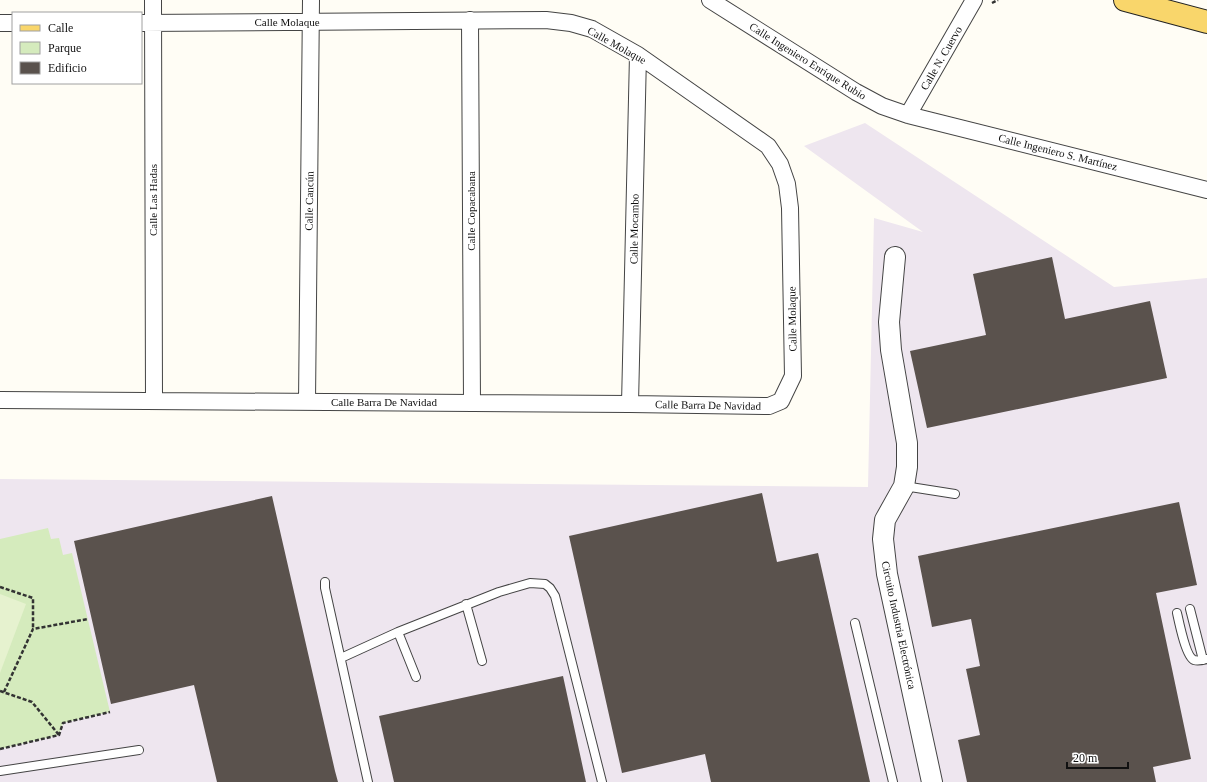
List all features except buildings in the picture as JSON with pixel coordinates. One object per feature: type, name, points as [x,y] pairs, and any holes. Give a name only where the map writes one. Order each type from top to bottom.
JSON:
[{"type":"main road","points":[[1125,0],[1207,22]]},
{"type":"street","name":"Calle Las Hadas","points":[[153,0],[147,23],[154,400]]},
{"type":"street","name":"Calle Cancún","points":[[307,402],[311,0]]},
{"type":"street","name":"Calle Ingeniero Enrique Rubio","points":[[710,0],[856,92],[882,106],[908,115]]},
{"type":"street","name":"Calle N. Cuervo","points":[[908,115],[974,0]]},
{"type":"street","name":"Calle Copacabana","points":[[470,20],[472,403]]},
{"type":"street","name":"Calle Molaque","points":[[147,23],[546,20],[571,23],[592,29],[638,55],[768,146],[780,164],[787,184],[790,208],[793,376],[781,401],[769,406]]},
{"type":"street","points":[[0,23],[12,23]]},
{"type":"street","name":"Calle Mocambo","points":[[630,404],[638,55]]},
{"type":"street","name":"Calle Ingeniero S. Martínez","points":[[908,115],[1207,190]]},
{"type":"street","name":"Circuito Industria Electrónica","points":[[895,257],[889,322],[891,350],[907,443],[907,467],[904,486],[885,520],[883,539],[887,574],[932,782]]},
{"type":"street","name":"Calle Barra De Navidad","points":[[0,400],[154,400],[769,406]]},
{"type":"lane","points":[[904,486],[955,494]]},
{"type":"lane","points":[[325,582],[368,782]]},
{"type":"lane","points":[[341,658],[398,632],[499,592],[530,583],[545,584],[550,588],[555,596],[602,782]]},
{"type":"lane","points":[[466,604],[482,661]]},
{"type":"lane","points":[[1177,613],[1187,650],[1191,657],[1195,660],[1205,659],[1190,609]]},
{"type":"lane","points":[[855,623],[893,782]]},
{"type":"lane","points":[[398,632],[416,677]]},
{"type":"lane","points":[[0,771],[139,750]]},
{"type":"path","points":[[0,587],[32,598],[33,630],[4,692]]},
{"type":"path","points":[[33,630],[88,619]]},
{"type":"path","points":[[0,691],[32,702],[59,735]]},
{"type":"path","points":[[59,735],[63,723],[110,712]]},
{"type":"path","points":[[0,749],[59,735]]},
{"type":"shaded area","points":[[865,123],[1114,287],[1207,278],[1207,782],[0,782],[0,479],[868,487],[874,218],[923,232],[804,146]]},
{"type":"green space","points":[[48,528],[51,539],[59,538],[63,555],[72,553],[110,712],[63,723],[59,735],[0,749],[0,539]]},
{"type":"green space","points":[[0,594],[26,604],[0,673]]}]
